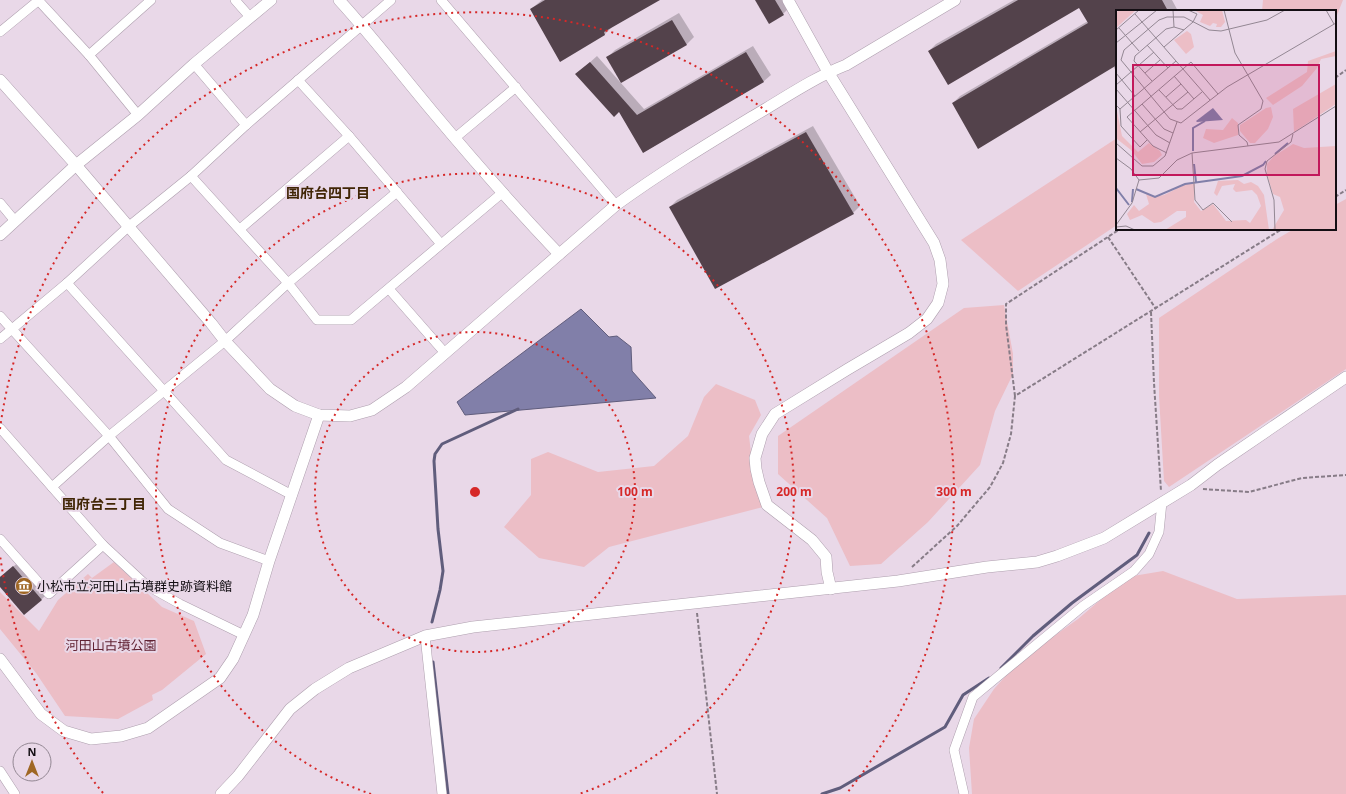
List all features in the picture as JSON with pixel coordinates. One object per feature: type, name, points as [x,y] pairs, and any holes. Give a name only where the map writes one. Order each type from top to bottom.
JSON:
[{"type":"street","points":[[0,32],[38,0],[89,55],[138,115]]},
{"type":"street","points":[[89,55],[151,0]]},
{"type":"street","points":[[235,0],[250,17]]},
{"type":"street","points":[[0,235],[76,165],[138,115],[194,64],[271,0]]},
{"type":"street","points":[[339,0],[362,25],[502,193],[559,254]]},
{"type":"street","points":[[0,339],[67,283],[128,227],[191,176],[246,125],[391,0]]},
{"type":"street","points":[[441,0],[616,205]]},
{"type":"street","points":[[788,0],[828,72],[934,243],[940,260],[943,284],[938,303],[927,319],[909,334],[848,368],[775,414],[762,434],[755,458],[759,482],[768,505],[812,540],[826,557],[827,572],[831,589]]},
{"type":"street","points":[[0,80],[76,165],[225,341],[270,390],[295,406],[319,415],[350,416],[372,410],[406,387],[616,205],[682,159],[828,72],[846,65],[955,0]]},
{"type":"street","points":[[194,64],[246,125]]},
{"type":"street","points":[[298,80],[349,136],[441,244]]},
{"type":"street","points":[[455,138],[516,87]]},
{"type":"street","points":[[240,230],[349,136]]},
{"type":"street","points":[[191,176],[288,283],[318,320],[351,320],[502,193]]},
{"type":"street","points":[[52,487],[109,436],[225,341],[288,283],[397,192]]},
{"type":"street","points":[[0,203],[16,221]]},
{"type":"street","points":[[67,283],[226,460],[292,495]]},
{"type":"street","points":[[389,289],[444,354]]},
{"type":"street","points":[[0,316],[109,436],[168,509],[220,543],[269,561]]},
{"type":"street","points":[[221,794],[238,776],[290,709],[315,688],[349,668],[425,636],[474,626],[831,589],[898,581],[987,567],[1037,562],[1104,538],[1191,486],[1217,465],[1346,377]]},
{"type":"street","points":[[0,659],[40,714],[64,731],[91,739],[121,736],[148,728],[220,678],[233,659],[253,615],[269,561],[319,415]]},
{"type":"street","points":[[0,428],[102,545],[146,585],[180,604],[244,635]]},
{"type":"street","points":[[964,794],[954,750],[973,697],[1083,606],[1134,571],[1149,554],[1159,532],[1162,502]]},
{"type":"street","points":[[0,538],[49,594],[102,545]]},
{"type":"street","points":[[425,636],[442,794]]},
{"type":"street","points":[[0,771],[15,794]]},
{"type":"path","points":[[1336,77],[1346,70]]},
{"type":"path","points":[[1336,196],[1346,190]]},
{"type":"path","points":[[898,581],[957,526],[990,487],[1003,463],[1011,434],[1015,396],[1006,325],[1006,304],[1118,230]]},
{"type":"path","points":[[1015,396],[1280,230]]},
{"type":"path","points":[[1108,237],[1156,309]]},
{"type":"path","points":[[1151,312],[1162,502]]},
{"type":"path","points":[[1191,486],[1206,490],[1249,492],[1302,478],[1346,475]]},
{"type":"path","points":[[696,604],[717,794]]},
{"type":"green space","points":[[1263,0],[1343,0],[1336,18],[1336,10],[1262,10]]},
{"type":"green space","points":[[1116,139],[1116,226],[1018,291],[961,240]]},
{"type":"green space","points":[[1346,199],[1346,369],[1169,487],[1164,481],[1159,396],[1159,318],[1292,230],[1336,230],[1336,204]]},
{"type":"green space","points":[[1004,305],[1013,354],[1013,374],[995,411],[980,465],[928,522],[881,564],[850,566],[827,518],[778,474],[778,436],[964,308]]},
{"type":"green space","points":[[716,384],[755,400],[761,415],[749,436],[754,478],[763,507],[609,547],[584,567],[539,558],[504,527],[531,495],[531,459],[548,452],[598,472],[654,466],[688,436],[704,397]]},
{"type":"green space","name":"河田山古墳公園","points":[[114,562],[162,607],[194,621],[206,654],[162,690],[152,695],[153,700],[118,719],[65,716],[36,673],[0,629],[0,592],[39,631],[58,600],[88,574],[92,578]]},
{"type":"green space","points":[[1163,571],[1237,599],[1346,595],[1346,794],[972,794],[969,748],[974,719],[994,689],[1020,660],[1078,619],[1127,577]]},
{"type":"water","points":[[581,309],[609,337],[617,336],[631,347],[632,371],[656,398],[465,415],[457,402]]},
{"type":"building","points":[[545,0],[660,0],[604,32],[605,35],[560,62],[530,9]]},
{"type":"building","points":[[755,0],[775,0],[784,15],[769,24]]},
{"type":"building","points":[[1018,0],[1162,0],[1167,10],[1116,10],[1116,66],[978,149],[952,103],[1088,23],[1079,8],[948,85],[928,51]]},
{"type":"building","points":[[672,20],[687,45],[621,83],[606,57]]},
{"type":"building","points":[[746,52],[764,82],[643,153],[619,112],[614,117],[575,74],[590,62],[637,115]]},
{"type":"building","points":[[806,132],[854,214],[715,289],[669,207]]},
{"type":"building","points":[[13,566],[42,600],[24,615],[0,587],[0,577]]},
{"type":"waterway","points":[[432,622],[443,571],[438,529],[434,461],[435,454],[442,444],[518,409]]},
{"type":"waterway","points":[[1001,668],[1033,636],[1072,603],[1137,555],[1149,533]]},
{"type":"waterway","points":[[433,662],[448,794]]},
{"type":"waterway","points":[[822,794],[840,788],[945,727],[963,695],[989,678]]},
{"type":"place","name":"小松市立河田山古墳群史跡資料館","points":[[24,586]]},
{"type":"district","name":"国府台四丁目","points":[[328,192]]},
{"type":"district","name":"国府台三丁目","points":[[104,503]]}]
